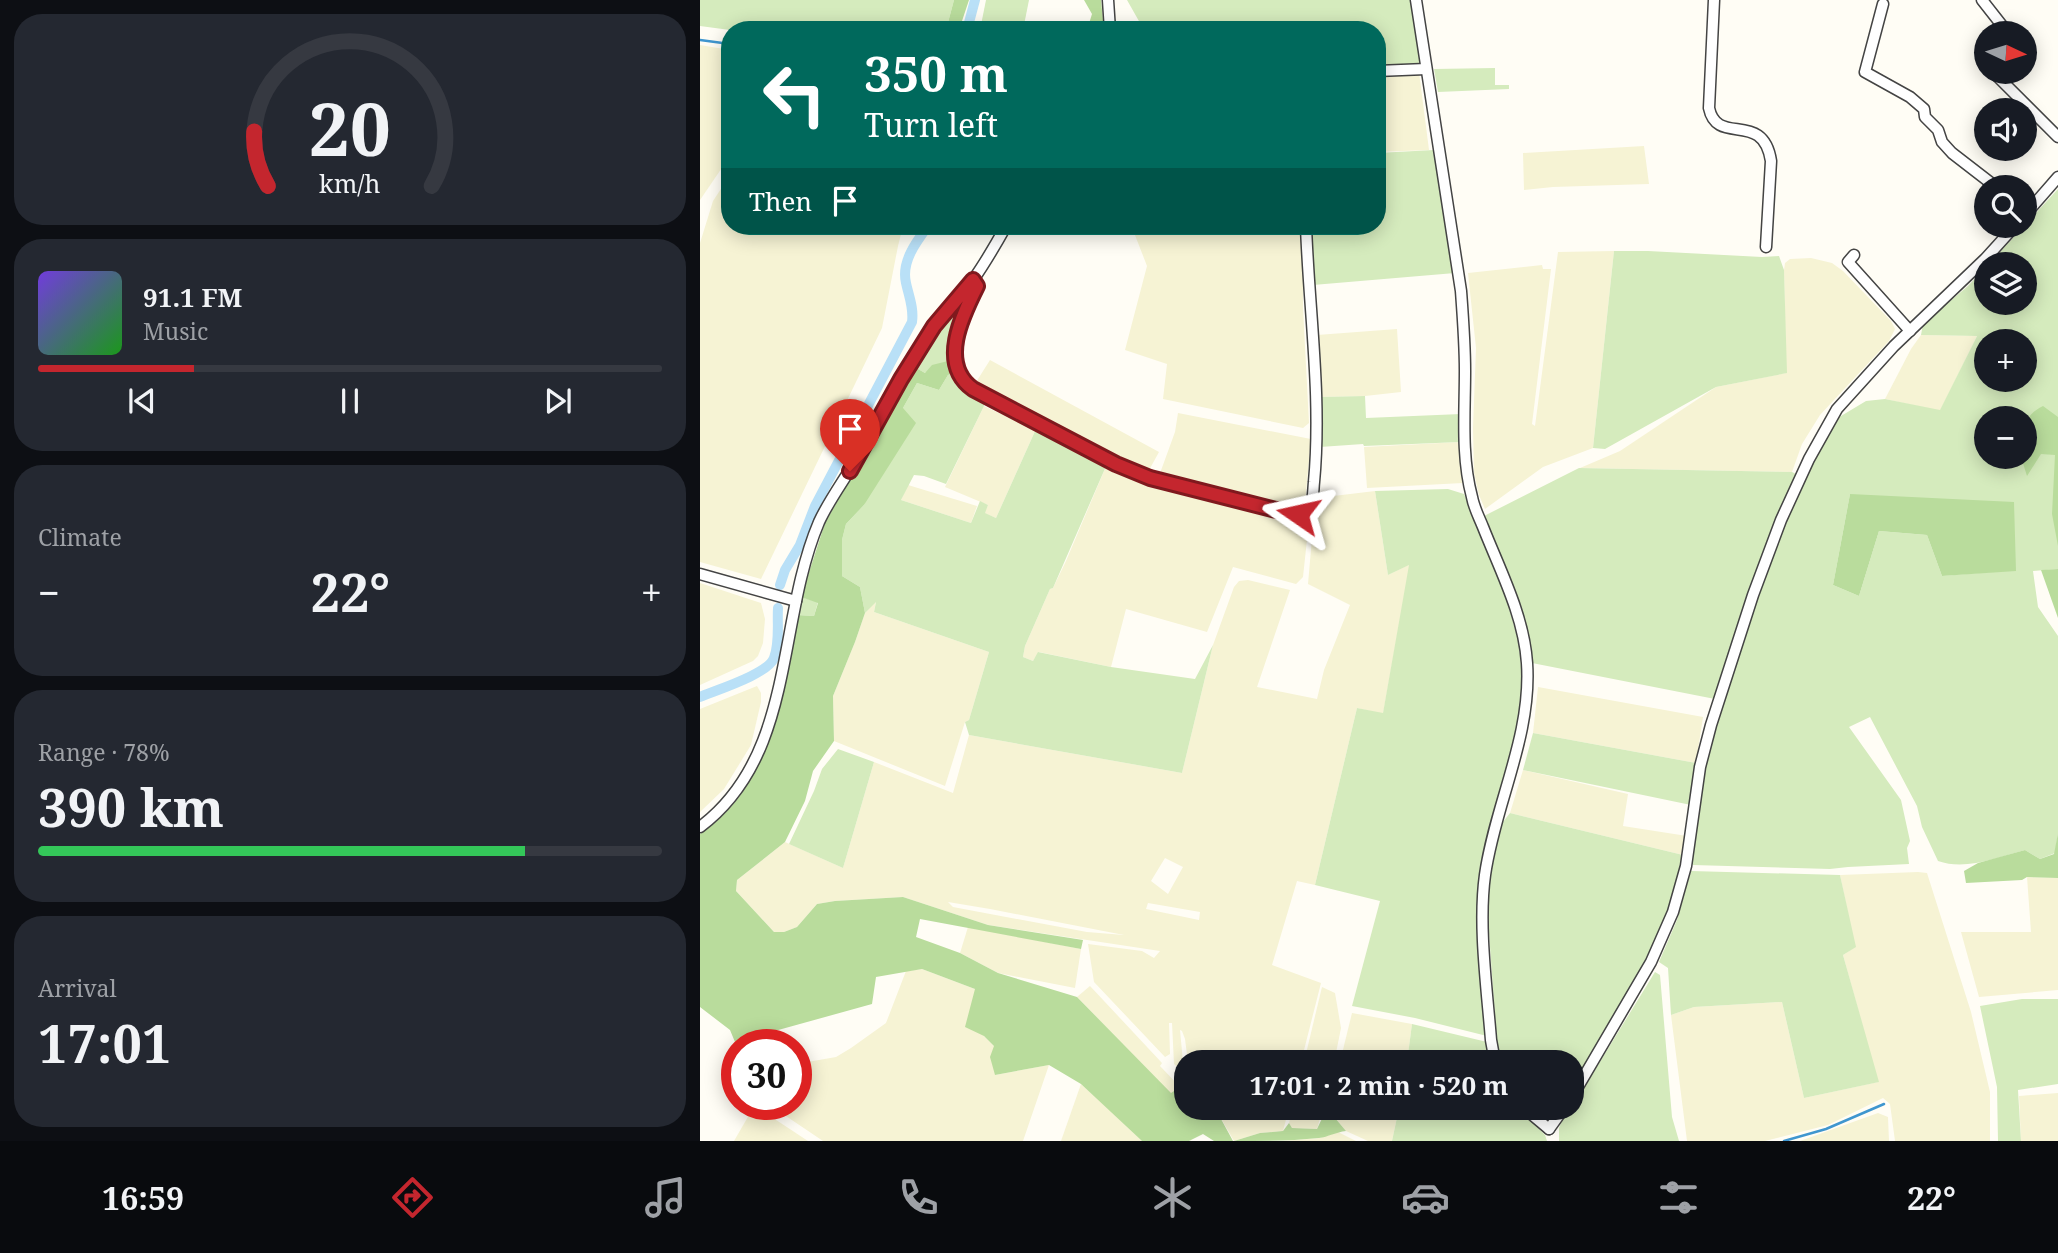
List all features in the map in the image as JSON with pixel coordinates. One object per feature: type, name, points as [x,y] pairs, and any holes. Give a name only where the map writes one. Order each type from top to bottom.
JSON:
[{"type":"street","points":[[1108,0],[1109,21]]},
{"type":"street","points":[[1416,0],[1461,291],[1467,472],[1472,499],[1515,609],[1527,663],[1523,726],[1490,846],[1483,897],[1493,1050]]},
{"type":"street","points":[[1714,0],[1709,108],[1717,124],[1759,135],[1769,150],[1771,161],[1766,247]]},
{"type":"street","points":[[1982,0],[1998,21]]},
{"type":"street","points":[[1883,4],[1865,72],[1910,97],[1924,109],[1925,117],[1938,130],[1942,142],[1980,175]]},
{"type":"street","points":[[1386,71],[1426,69]]},
{"type":"street","points":[[2005,84],[2058,137]]},
{"type":"street","points":[[2037,200],[2058,177]]},
{"type":"street","points":[[700,827],[730,800],[757,757],[779,685],[802,573],[820,520],[934,326],[973,280],[1000,235]]},
{"type":"street","points":[[973,280],[977,286],[960,320],[956,344],[960,377],[973,389],[1140,475],[1298,514],[1311,505],[1316,461],[1315,359],[1306,235]]},
{"type":"street","points":[[1584,1076],[1651,962],[1673,912],[1686,866],[1700,767],[1711,725],[1753,595],[1781,520],[1823,432],[1837,409],[1871,371],[2004,238]]},
{"type":"street","points":[[1854,255],[1848,262],[1910,331]]},
{"type":"street","points":[[700,574],[796,601]]},
{"type":"street","points":[[1536,1120],[1550,1135]]},
{"type":"shaded area","points":[[700,45],[721,48],[721,169],[700,200]]},
{"type":"shaded area","points":[[1419,72],[1429,150],[1386,152],[1386,74]]},
{"type":"shaded area","points":[[1644,146],[1649,184],[1524,190],[1523,153]]},
{"type":"shaded area","points":[[721,189],[721,235],[901,235],[882,328],[761,579],[700,562],[700,243],[713,201]]},
{"type":"shaded area","points":[[1135,235],[1303,235],[1303,308],[1309,423],[1303,428],[1163,399],[1167,364],[1125,350],[1147,266]]},
{"type":"shaded area","points":[[1614,251],[1593,448],[1543,467],[1485,509],[1474,473],[1476,348],[1468,273],[1542,265],[1543,269],[1551,269],[1532,424],[1535,426],[1558,252]]},
{"type":"shaded area","points":[[1811,258],[1832,263],[1843,271],[1891,321],[1895,329],[1889,341],[1820,415],[1802,444],[1792,472],[1580,468],[1620,451],[1716,387],[1786,373],[1785,263],[1790,259]]},
{"type":"shaded area","points":[[1397,329],[1401,392],[1320,397],[1317,335]]},
{"type":"shaded area","points":[[1921,335],[1974,336],[1974,342],[1940,411],[1885,399]]},
{"type":"shaded area","points":[[990,360],[1159,452],[1148,472],[973,387]]},
{"type":"shaded area","points":[[984,406],[1036,429],[996,518],[984,513],[988,505],[945,487]]},
{"type":"shaded area","points":[[1178,413],[1311,439],[1305,503],[1301,508],[1159,476],[1175,432]]},
{"type":"shaded area","points":[[1460,442],[1463,483],[1367,488],[1364,447]]},
{"type":"shaded area","points":[[1107,464],[1138,477],[1309,521],[1303,577],[1296,584],[1233,567],[1207,632],[1126,609],[1111,667],[1039,652],[1033,661],[1023,657],[1025,646],[1050,589],[1053,588],[1066,561]]},
{"type":"shaded area","points":[[908,485],[977,506],[971,523],[901,500]]},
{"type":"shaded area","points":[[1375,491],[1388,575],[1410,564],[1383,714],[1357,708],[1315,885],[1297,881],[1272,965],[1321,983],[1304,1050],[1186,1050],[1180,1030],[1182,1050],[1174,1050],[1174,1064],[1172,1023],[1169,1023],[1170,1054],[1165,1057],[1094,982],[1088,944],[1142,951],[1154,958],[1160,951],[988,925],[903,897],[817,904],[797,927],[784,932],[774,932],[736,891],[737,880],[785,842],[843,868],[874,762],[953,793],[969,735],[1182,773],[1213,645],[1234,587],[1239,581],[1248,580],[1290,590],[1257,687],[1317,699],[1324,670],[1350,605],[1308,584],[1317,498]],"holes":[[[1165,858],[1183,867],[1168,894],[1151,881]],[[948,902],[990,909],[1124,935],[1087,932],[953,907]],[[1148,903],[1200,912],[1199,920],[1146,909]]]},
{"type":"shaded area","points":[[700,583],[761,603],[765,619],[763,643],[758,656],[753,661],[700,685]]},
{"type":"shaded area","points":[[876,601],[874,612],[989,652],[969,720],[965,722],[945,786],[834,741],[833,696],[865,613]]},
{"type":"shaded area","points":[[757,686],[761,693],[761,702],[751,745],[724,789],[700,812],[700,709]]},
{"type":"shaded area","points":[[1538,687],[1703,717],[1696,763],[1533,733]]},
{"type":"shaded area","points":[[1523,770],[1628,794],[1623,826],[1687,836],[1683,855],[1510,813]]},
{"type":"shaded area","points":[[1927,873],[1971,1012],[1990,1092],[1990,1141],[1895,1141],[1890,1104],[1883,1098],[1828,1125],[1765,1141],[1687,1141],[1671,1015],[1694,1007],[1782,1002],[1804,1098],[1878,1082],[1843,955],[1855,947],[1840,875]]},
{"type":"shaded area","points":[[2027,877],[2058,878],[2058,990],[1979,997],[1961,932],[2031,932]]},
{"type":"shaded area","points":[[968,927],[1081,949],[1075,988],[998,973],[960,953]]},
{"type":"shaded area","points":[[922,969],[975,989],[984,1036],[994,1046],[995,1075],[1049,1065],[1023,1141],[823,1141],[792,1120],[812,1120],[812,1061],[836,1057],[886,1023],[906,971]]},
{"type":"shaded area","points":[[1090,986],[1162,1063],[1160,1066],[1174,1081],[1174,1092],[1171,1094],[1077,997]]},
{"type":"shaded area","points":[[1322,987],[1335,993],[1341,1028],[1336,1050],[1307,1050]]},
{"type":"shaded area","points":[[1352,1013],[1412,1024],[1409,1050],[1343,1050]]},
{"type":"shaded area","points":[[1081,1084],[1103,1104],[1142,1141],[1061,1141]]},
{"type":"shaded area","points":[[2058,1093],[2058,1141],[2021,1141],[2019,1096]]},
{"type":"shaded area","points":[[1878,1113],[1888,1117],[1889,1141],[1800,1141]]},
{"type":"shaded area","points":[[746,1120],[776,1120],[808,1141],[734,1141]]},
{"type":"shaded area","points":[[1222,1120],[1286,1120],[1283,1131],[1260,1133],[1234,1141]]},
{"type":"shaded area","points":[[1290,1120],[1320,1120],[1317,1129],[1292,1128]]},
{"type":"shaded area","points":[[1337,1120],[1396,1120],[1392,1141],[1368,1141],[1346,1131]]},
{"type":"shaded area","points":[[1338,1132],[1356,1141],[1282,1141],[1320,1138]]},
{"type":"green space","points":[[700,0],[954,0],[948,21],[721,21],[721,29],[700,26]]},
{"type":"green space","points":[[954,0],[969,0],[962,21],[948,21]]},
{"type":"green space","points":[[986,0],[1029,0],[1025,21],[982,21]]},
{"type":"green space","points":[[1084,0],[1101,0],[1103,21],[1090,21],[1092,14]]},
{"type":"green space","points":[[1127,0],[1413,0],[1421,61],[1416,65],[1386,67],[1386,21],[1139,21]]},
{"type":"green space","points":[[1495,68],[1495,85],[1509,85],[1509,89],[1438,92],[1434,69]]},
{"type":"green space","points":[[1434,150],[1455,273],[1313,285],[1312,235],[1386,235],[1386,153]]},
{"type":"green space","points":[[2058,189],[2058,569],[2033,571],[2038,607],[2058,636],[2058,833],[2055,853],[2040,859],[2025,850],[1971,864],[1938,861],[1922,827],[1917,806],[1870,717],[1849,727],[1901,800],[1910,841],[1907,848],[1909,864],[1830,869],[1693,865],[1691,859],[1705,765],[1716,722],[1766,571],[1804,478],[1836,419],[1866,401],[1885,399],[1940,410],[1974,342],[1974,392],[2037,392],[2037,329],[1974,329],[1974,336],[1921,335],[1923,324],[1974,280],[1974,315],[2037,315],[2037,252],[2000,252],[2013,238],[2037,238],[2037,212]],"holes":[[[1850,494],[2016,570],[1942,576],[1927,535],[1879,531],[1859,596],[1833,585]]]},
{"type":"green space","points":[[1614,251],[1779,256],[1784,270],[1787,373],[1716,387],[1605,449],[1593,448]]},
{"type":"green space","points":[[967,294],[952,360],[925,373],[913,366],[936,330]]},
{"type":"green space","points":[[952,360],[954,373],[948,375],[939,390],[917,383],[903,408],[916,423],[864,505],[846,524],[842,540],[842,576],[860,587],[865,613],[833,696],[834,741],[813,771],[805,801],[785,842],[737,880],[736,891],[774,932],[784,932],[797,927],[817,904],[903,897],[988,925],[1083,940],[1081,949],[920,919],[916,937],[960,953],[998,973],[1077,997],[1171,1093],[1174,1091],[1174,1120],[1222,1120],[1233,1141],[1214,1141],[1203,1134],[1189,1141],[1142,1141],[1081,1084],[1049,1065],[995,1075],[990,1057],[994,1046],[984,1036],[965,1027],[975,989],[922,969],[876,977],[872,1004],[782,1029],[729,1029],[700,1007],[700,834],[724,814],[744,790],[759,764],[779,706],[797,615],[814,616],[818,603],[801,597],[825,523],[913,366],[925,373],[932,365]]},
{"type":"green space","points":[[954,373],[962,385],[985,399],[984,406],[946,484],[914,475],[901,500],[971,523],[980,501],[988,505],[985,513],[996,518],[1036,429],[1107,464],[1025,646],[1023,657],[1033,661],[1038,652],[1111,667],[1195,679],[1213,645],[1182,773],[969,735],[965,722],[969,720],[989,652],[874,612],[876,602],[865,613],[860,587],[842,576],[842,540],[846,524],[864,505],[903,408],[917,383],[939,390],[948,375]]},
{"type":"green space","points":[[1365,396],[1366,418],[1461,414],[1460,442],[1320,447],[1320,397]]},
{"type":"green space","points":[[2043,406],[2058,417],[2058,546],[2052,514],[2055,455],[2041,454],[2037,460],[2037,410]]},
{"type":"green space","points":[[1579,468],[1796,474],[1768,542],[1715,699],[1532,663],[1484,516]]},
{"type":"green space","points":[[1448,489],[1464,494],[1506,597],[1519,644],[1523,690],[1518,728],[1479,877],[1478,918],[1487,1036],[1352,1006],[1380,901],[1315,885],[1357,708],[1383,713],[1409,565],[1388,575],[1375,491]]},
{"type":"green space","points":[[1850,494],[2014,502],[2016,571],[1942,576],[1927,535],[1879,531],[1859,596],[1833,585]]},
{"type":"green space","points":[[2058,569],[2058,618],[2041,570]]},
{"type":"green space","points":[[801,597],[818,602],[814,616],[797,615]]},
{"type":"green space","points":[[1533,733],[1696,763],[1691,805],[1523,770]]},
{"type":"green space","points":[[838,749],[874,762],[843,868],[789,844],[822,769]]},
{"type":"green space","points":[[1510,813],[1683,855],[1663,928],[1643,969],[1584,1069],[1584,1050],[1497,1050],[1487,905],[1488,882],[1499,827]]},
{"type":"green space","points":[[2058,833],[2058,878],[2027,877],[2022,880],[1966,883],[1964,871],[1978,863],[2025,850],[2040,859],[2054,854]]},
{"type":"green space","points":[[1691,871],[1840,875],[1856,947],[1843,955],[1879,1082],[1804,1098],[1782,1002],[1694,1007],[1671,1015],[1668,968],[1659,962],[1677,920]]},
{"type":"green space","points":[[1655,972],[1660,975],[1672,1117],[1679,1141],[1559,1141],[1562,1120],[1584,1120],[1584,1088]]},
{"type":"green space","points":[[2022,999],[2058,999],[2058,1084],[2018,1090],[2021,1141],[1998,1141],[1997,1087],[1980,1006]]},
{"type":"green space","points":[[1412,1024],[1487,1042],[1488,1050],[1409,1050]]},
{"type":"green space","points":[[1321,1120],[1337,1120],[1346,1131],[1308,1139],[1234,1141],[1260,1133],[1283,1131],[1289,1123],[1292,1128],[1317,1129]]},
{"type":"green space","points":[[1396,1120],[1531,1120],[1545,1135],[1547,1141],[1392,1141]]},
{"type":"waterway","points":[[969,21],[975,0]]},
{"type":"waterway","points":[[700,40],[721,43]]},
{"type":"waterway","points":[[780,585],[815,506],[912,322],[912,307],[905,275],[908,260],[922,235]]},
{"type":"waterway","points":[[700,697],[752,676],[770,664],[777,646],[778,608]]},
{"type":"waterway","points":[[1784,1141],[1826,1129],[1884,1104]]},
{"type":"route","points":[[850,471],[934,326],[973,280],[977,286],[960,320],[956,344],[957,369],[965,384],[1018,414],[1140,475],[1298,514]]}]
